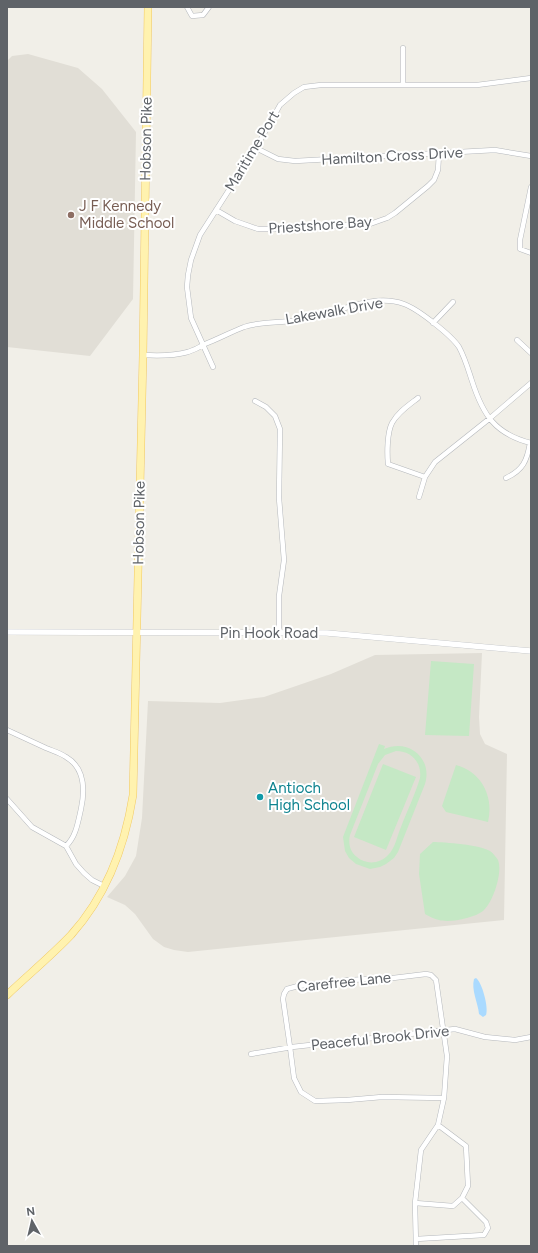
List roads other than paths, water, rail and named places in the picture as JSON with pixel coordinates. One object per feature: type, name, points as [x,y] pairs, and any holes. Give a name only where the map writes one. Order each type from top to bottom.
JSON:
[{"type":"main road","name":"Hobson Pike","points":[[7,995],[72,934],[88,913],[104,886],[123,842],[133,795],[143,355],[148,7]]},
{"type":"street","points":[[187,7],[192,16],[203,15],[209,7]]},
{"type":"street","points":[[403,48],[403,85]]},
{"type":"street","name":"Maritime Port","points":[[213,367],[202,346],[191,318],[187,287],[191,260],[200,235],[256,148],[280,105],[304,87],[321,85],[477,85],[531,78]]},
{"type":"street","name":"Hamilton Cross Drive","points":[[256,148],[278,159],[295,161],[495,150],[531,156]]},
{"type":"street","name":"Priestshore Bay","points":[[216,210],[234,221],[258,229],[370,224],[388,218],[396,213],[434,180],[438,170],[439,154]]},
{"type":"street","points":[[531,186],[520,240],[520,249],[531,253]]},
{"type":"street","name":"Lakewalk Drive","points":[[143,355],[164,356],[190,352],[245,327],[322,316],[368,302],[391,301],[404,304],[424,315],[458,346],[467,365],[478,400],[489,419],[504,432],[530,443]]},
{"type":"street","points":[[433,323],[453,302]]},
{"type":"street","points":[[517,340],[531,353]]},
{"type":"street","points":[[419,497],[425,477],[435,462],[531,383]]},
{"type":"street","points":[[418,398],[402,411],[392,423],[387,455],[388,464],[425,477]]},
{"type":"street","points":[[255,401],[266,407],[275,416],[280,429],[279,498],[284,560],[280,596],[279,632]]},
{"type":"street","points":[[506,478],[519,470],[524,464],[530,443]]},
{"type":"street","name":"Pin Hook Road","points":[[7,632],[334,633],[531,651]]},
{"type":"street","points":[[7,730],[66,756],[75,764],[79,771],[83,790],[82,804],[75,832],[66,846]]},
{"type":"street","points":[[7,799],[32,827],[66,846],[76,864],[84,873],[92,880],[104,886]]},
{"type":"street","name":"Carefree Lane","points":[[416,1246],[415,1203],[421,1150],[438,1125],[444,1098],[447,1056],[437,984],[434,977],[426,974],[393,978],[335,981],[292,987],[285,992],[283,999],[294,1078],[301,1092],[315,1101],[382,1097],[444,1098]]},
{"type":"street","name":"Peaceful Brook Drive","points":[[251,1054],[290,1047],[455,1030],[485,1037],[515,1040],[531,1037]]},
{"type":"street","points":[[415,1203],[453,1206],[462,1198],[468,1186],[466,1146],[438,1125]]},
{"type":"street","points":[[416,1239],[484,1235],[488,1228],[486,1222],[462,1198]]},
{"type":"water","points":[[476,978],[481,984],[486,1001],[487,1012],[483,1017],[479,1014],[474,992],[473,983],[474,979]]},
{"type":"place","name":"J F Kennedy Middle School","points":[[71,215]]},
{"type":"place","name":"Antioch High School","points":[[260,797]]}]
